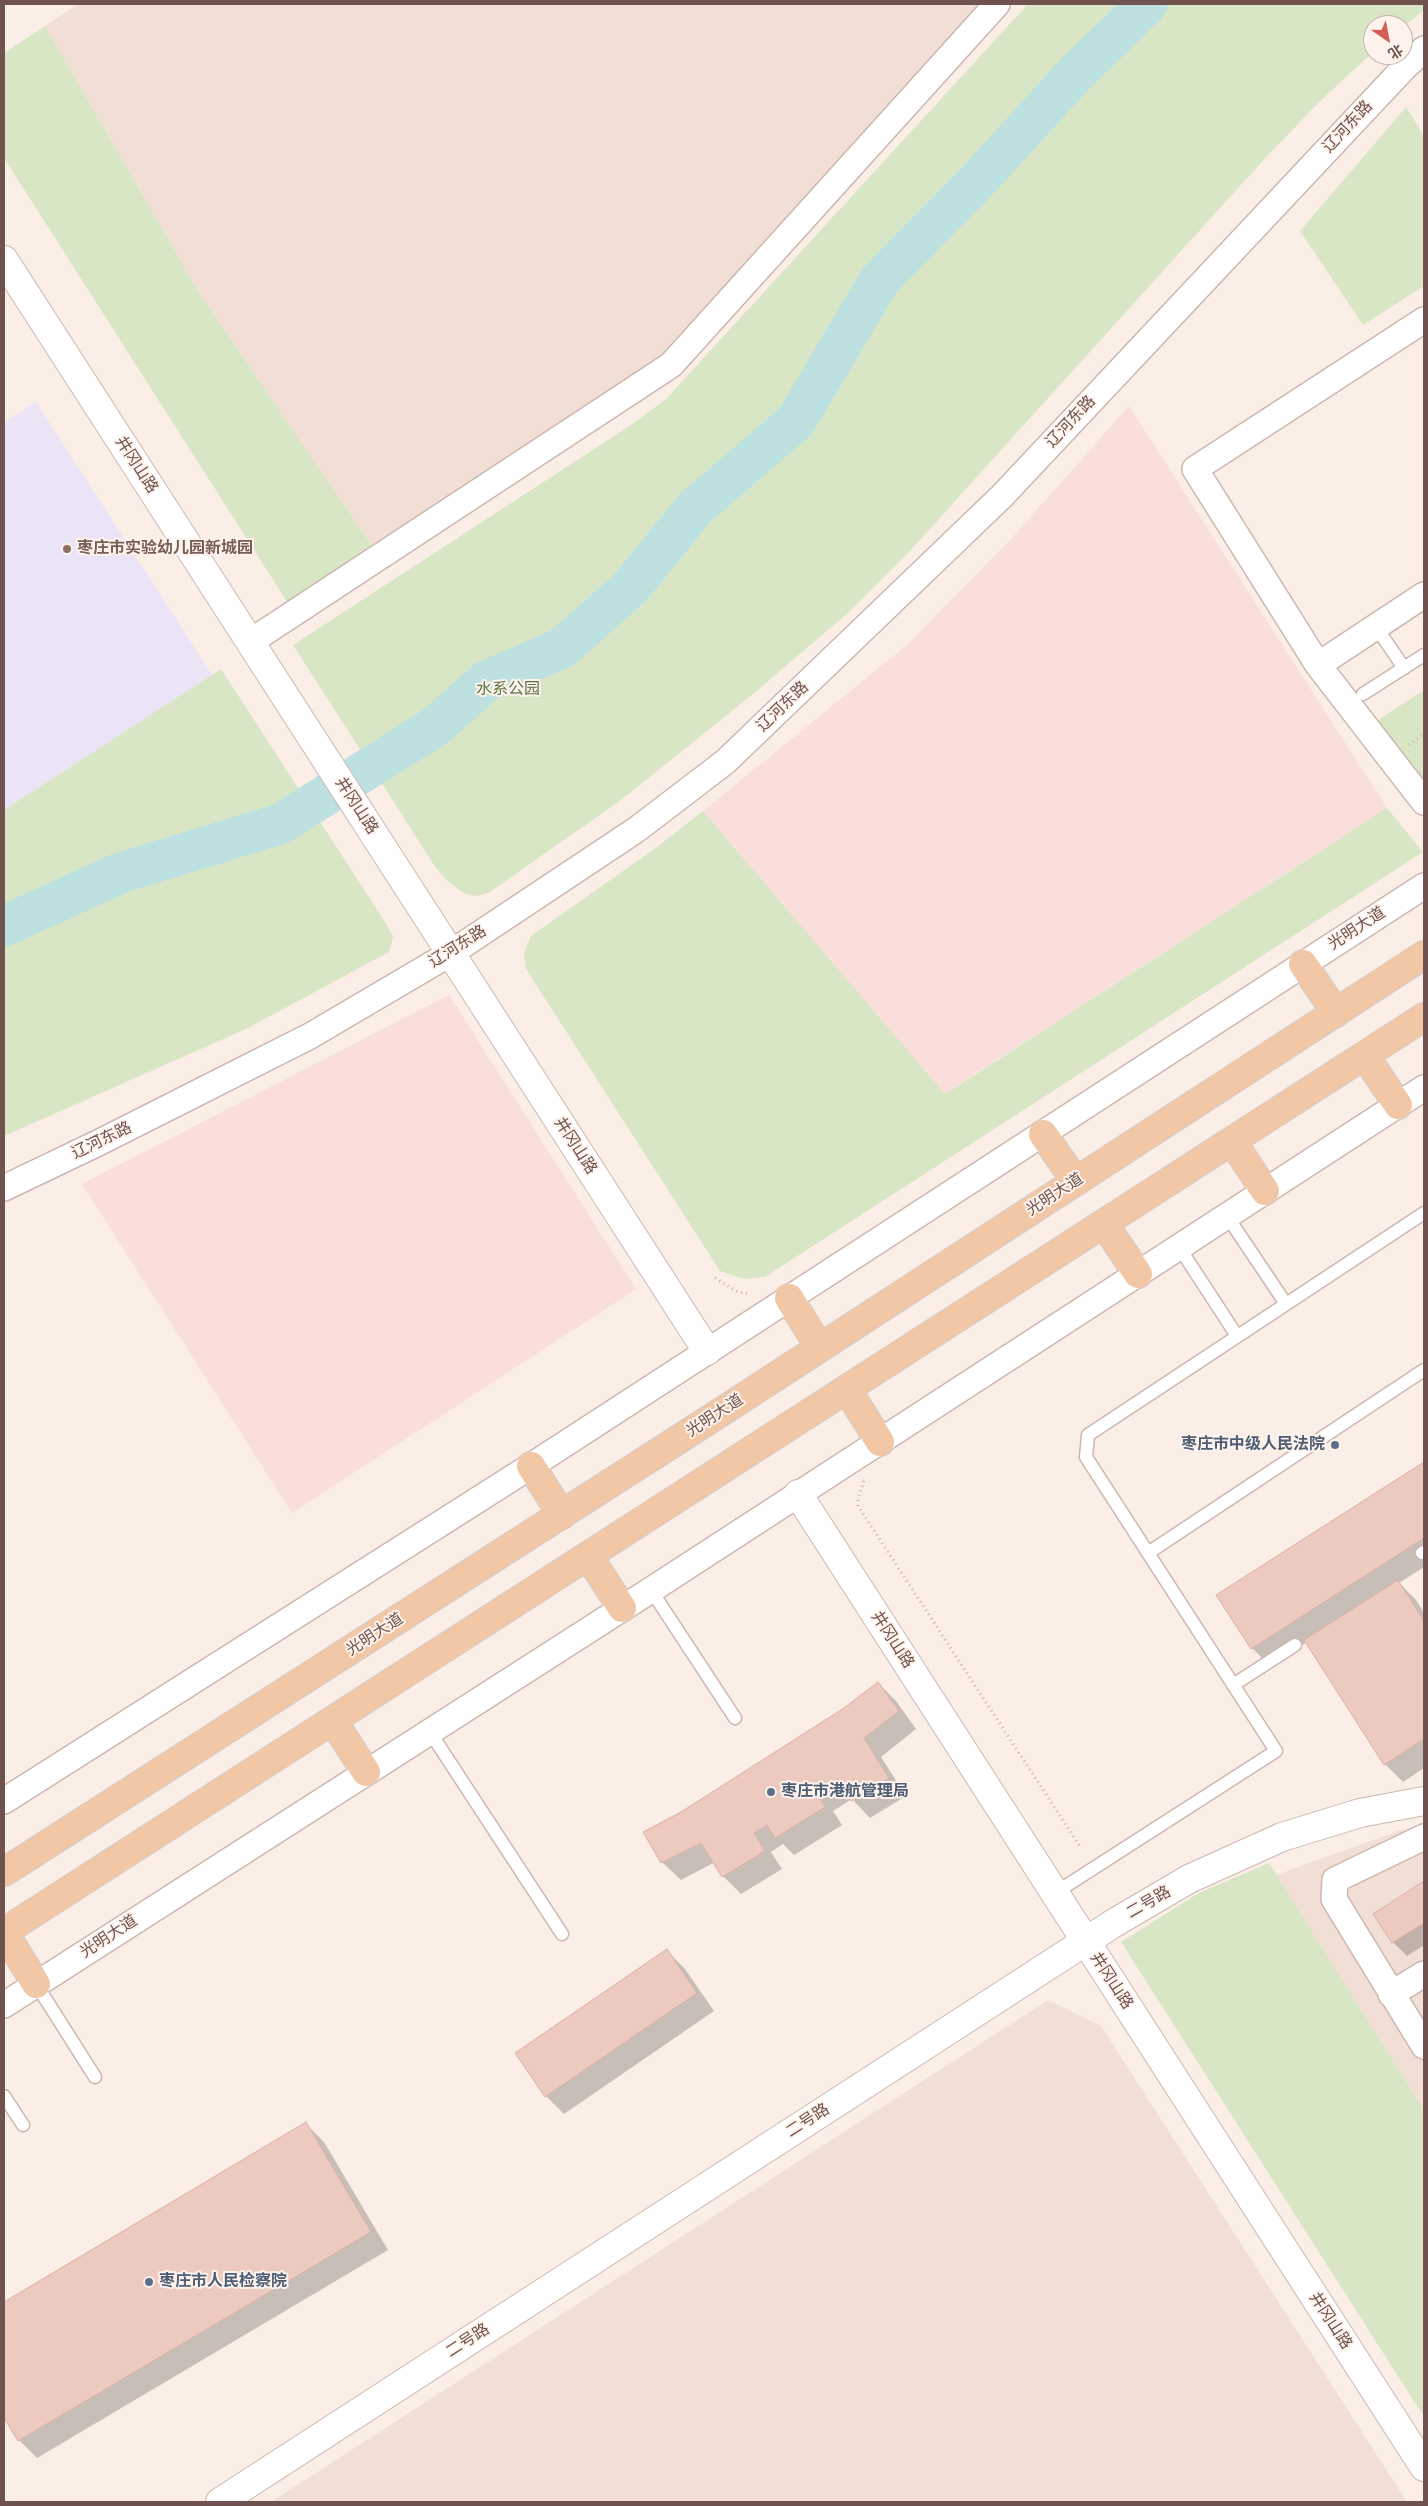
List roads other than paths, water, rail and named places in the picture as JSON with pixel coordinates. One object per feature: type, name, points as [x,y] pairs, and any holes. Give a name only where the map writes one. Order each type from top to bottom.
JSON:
[{"type":"main road","name":"光明大道","points":[[4,1872],[820,1348],[1424,955]]},
{"type":"main road","points":[[1303,964],[1336,1013]]},
{"type":"main road","points":[[36,1984],[4,1932],[848,1391],[1424,1017]]},
{"type":"main road","points":[[1365,1056],[1398,1105]]},
{"type":"main road","points":[[1044,1134],[1076,1182]]},
{"type":"main road","points":[[1232,1141],[1265,1191]]},
{"type":"main road","points":[[1104,1224],[1138,1274]]},
{"type":"main road","points":[[788,1298],[820,1348]]},
{"type":"main road","points":[[848,1391],[880,1442]]},
{"type":"main road","points":[[531,1466],[562,1514]]},
{"type":"main road","points":[[589,1557],[622,1608]]},
{"type":"main road","points":[[333,1721],[366,1772]]},
{"type":"street","points":[[250,642],[671,365],[997,4]]},
{"type":"street","name":"辽河东路","points":[[4,1188],[98,1144],[310,1036],[451,953],[636,830],[725,762],[1002,496],[1405,66],[1424,49]]},
{"type":"street","name":"井冈山路","points":[[4,260],[707,1351]]},
{"type":"street","points":[[1424,320],[1195,469],[1318,665],[1424,802]]},
{"type":"street","points":[[1318,665],[1424,595]]},
{"type":"street","name":"光明大道","points":[[4,1801],[531,1466],[1424,886]]},
{"type":"street","name":"光明大道","points":[[4,2005],[651,1590],[1424,1088]]},
{"type":"street","name":"井冈山路","points":[[798,1494],[1424,2467]]},
{"type":"street","name":"二号路","points":[[220,2502],[1086,1941],[1189,1879],[1282,1838],[1360,1813],[1424,1801]]},
{"type":"street","points":[[1424,1837],[1335,1880],[1334,1899],[1424,2046]]},
{"type":"street","points":[[1392,1994],[1424,1974]]},
{"type":"lane","points":[[1376,627],[1404,668]]},
{"type":"lane","points":[[1363,694],[1424,654]]},
{"type":"lane","points":[[1055,1893],[1276,1751],[1086,1457],[1088,1435],[1424,1213]]},
{"type":"lane","points":[[1227,1216],[1286,1304]]},
{"type":"lane","points":[[1179,1247],[1237,1336]]},
{"type":"lane","points":[[1148,1553],[1424,1370]]},
{"type":"lane","points":[[651,1590],[735,1718]]},
{"type":"lane","points":[[1233,1686],[1295,1645]]},
{"type":"lane","points":[[430,1732],[562,1934]]},
{"type":"lane","points":[[36,1984],[95,2077]]},
{"type":"lane","points":[[4,2096],[23,2125]]},
{"type":"waterway","points":[[4,926],[120,873],[280,824],[436,726],[486,681],[562,648],[630,588],[695,508],[796,421],[879,281],[981,177],[1075,74],[1147,4]]},
{"type":"place","name":"枣庄市实验幼儿园新城园","points":[[67,549]]},
{"type":"place","name":"枣庄市中级人民法院","points":[[1335,1445]]},
{"type":"place","name":"枣庄市港航管理局","points":[[771,1792]]},
{"type":"place","name":"枣庄市人民检察院","points":[[149,2282]]},
{"type":"park label","name":"水系公园","points":[[508,690]]}]
